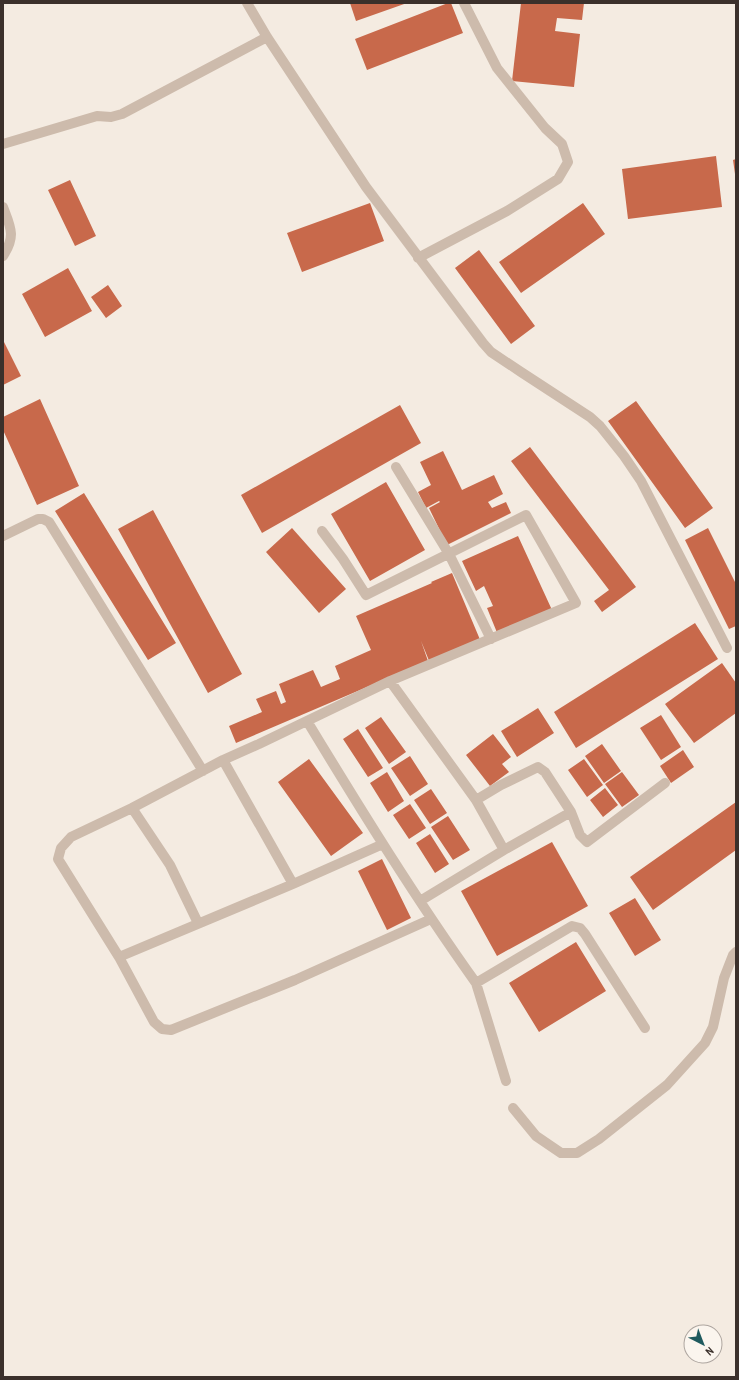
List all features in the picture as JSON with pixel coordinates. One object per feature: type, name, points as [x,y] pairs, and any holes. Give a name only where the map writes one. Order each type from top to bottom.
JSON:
[{"type":"street","points":[[247,3],[267,37],[366,187],[418,258],[491,352],[590,417],[600,426],[624,456],[641,481],[727,648]]},
{"type":"street","points":[[418,258],[507,211],[558,179],[568,162],[562,144],[545,128],[497,68],[464,3]]},
{"type":"street","points":[[3,144],[97,116],[111,117],[122,114],[267,37]]},
{"type":"street","points":[[3,207],[11,229],[10,244],[3,256]]},
{"type":"street","points":[[396,467],[449,554],[491,639]]},
{"type":"street","points":[[322,531],[343,559],[366,595],[526,515],[576,603],[390,681],[223,760],[132,808],[71,837],[61,848],[58,859],[119,957],[154,1022],[162,1029],[171,1030],[295,980],[431,919]]},
{"type":"street","points":[[3,536],[38,519],[43,519],[49,522],[203,771]]},
{"type":"street","points":[[390,681],[476,800],[504,850]]},
{"type":"street","points":[[307,721],[431,919],[476,983],[506,1081]]},
{"type":"street","points":[[223,760],[293,884]]},
{"type":"street","points":[[476,800],[501,785],[538,767],[545,772],[571,812],[580,835],[587,842],[665,783]]},
{"type":"street","points":[[132,808],[170,865],[198,923]]},
{"type":"street","points":[[420,901],[504,850],[571,812]]},
{"type":"street","points":[[119,957],[293,884],[383,844]]},
{"type":"street","points":[[476,983],[572,926],[580,928],[586,934],[644,1028]]},
{"type":"street","points":[[513,1108],[536,1136],[561,1153],[577,1153],[599,1139],[667,1085],[705,1043],[713,1027],[724,978],[733,955],[736,952]]},
{"type":"building","points":[[350,3],[407,3],[356,21]]},
{"type":"building","points":[[451,3],[463,33],[367,70],[355,39]]},
{"type":"building","points":[[521,3],[584,3],[582,20],[557,18],[555,31],[580,34],[574,87],[512,81]]},
{"type":"building","points":[[716,156],[722,207],[628,219],[622,169]]},
{"type":"building","points":[[736,159],[736,174],[735,174],[733,160]]},
{"type":"building","points":[[70,180],[96,236],[75,246],[48,190]]},
{"type":"building","points":[[370,203],[384,241],[302,272],[287,233]]},
{"type":"building","points":[[583,203],[605,234],[521,293],[499,262]]},
{"type":"building","points":[[479,250],[535,326],[511,344],[455,268]]},
{"type":"building","points":[[68,268],[92,311],[45,337],[22,294]]},
{"type":"building","points":[[108,285],[122,306],[106,318],[91,297]]},
{"type":"building","points":[[3,340],[21,376],[3,385]]},
{"type":"building","points":[[40,399],[79,486],[37,505],[3,430],[3,417]]},
{"type":"building","points":[[636,401],[713,508],[685,528],[608,421]]},
{"type":"building","points":[[400,405],[421,443],[262,533],[241,495]]},
{"type":"building","points":[[530,447],[636,587],[602,612],[594,601],[609,590],[511,461]]},
{"type":"building","points":[[443,451],[462,490],[494,475],[503,494],[488,502],[492,508],[506,502],[511,513],[447,545],[429,508],[440,502],[439,501],[426,508],[418,492],[431,485],[420,462]]},
{"type":"building","points":[[386,482],[425,550],[370,581],[331,514]]},
{"type":"building","points":[[84,493],[176,643],[148,660],[55,511]]},
{"type":"building","points":[[153,510],[242,674],[208,693],[118,529]]},
{"type":"building","points":[[292,528],[346,589],[319,613],[266,552]]},
{"type":"building","points":[[708,528],[736,584],[736,626],[729,629],[685,540]]},
{"type":"building","points":[[518,536],[552,610],[498,635],[487,608],[493,606],[484,586],[476,591],[462,561]]},
{"type":"building","points":[[452,573],[481,642],[430,663],[421,641],[428,661],[236,743],[229,726],[262,712],[256,699],[276,691],[281,704],[286,702],[279,684],[313,670],[321,687],[340,679],[335,666],[371,650],[356,616]]},
{"type":"building","points":[[695,623],[718,659],[576,748],[554,712]]},
{"type":"building","points":[[722,663],[736,683],[736,713],[694,743],[665,704]]},
{"type":"building","points":[[538,708],[554,733],[517,757],[501,731]]},
{"type":"building","points":[[661,715],[681,747],[661,760],[640,728]]},
{"type":"building","points":[[381,717],[406,752],[389,764],[365,728]]},
{"type":"building","points":[[358,729],[383,768],[368,777],[343,739]]},
{"type":"building","points":[[493,734],[511,757],[502,764],[509,772],[490,786],[466,755]]},
{"type":"building","points":[[602,744],[621,771],[604,783],[585,756]]},
{"type":"building","points":[[683,750],[694,767],[671,783],[660,766]]},
{"type":"building","points":[[410,756],[428,784],[410,796],[391,768]]},
{"type":"building","points":[[309,759],[363,833],[331,856],[278,782]]},
{"type":"building","points":[[584,759],[603,785],[587,797],[568,770]]},
{"type":"building","points":[[387,772],[404,801],[388,812],[370,783]]},
{"type":"building","points":[[622,772],[639,795],[622,807],[605,784]]},
{"type":"building","points":[[605,788],[618,805],[603,817],[590,800]]},
{"type":"building","points":[[431,789],[447,813],[430,824],[414,800]]},
{"type":"building","points":[[736,802],[736,850],[653,910],[630,877]]},
{"type":"building","points":[[410,804],[426,828],[409,839],[393,815]]},
{"type":"building","points":[[448,816],[470,850],[453,860],[431,827]]},
{"type":"building","points":[[430,834],[449,864],[435,873],[416,843]]},
{"type":"building","points":[[552,842],[588,906],[497,956],[461,891]]},
{"type":"building","points":[[382,859],[411,918],[387,930],[358,871]]},
{"type":"building","points":[[635,898],[661,940],[635,956],[609,913]]},
{"type":"building","points":[[576,942],[606,991],[539,1032],[509,983]]}]
